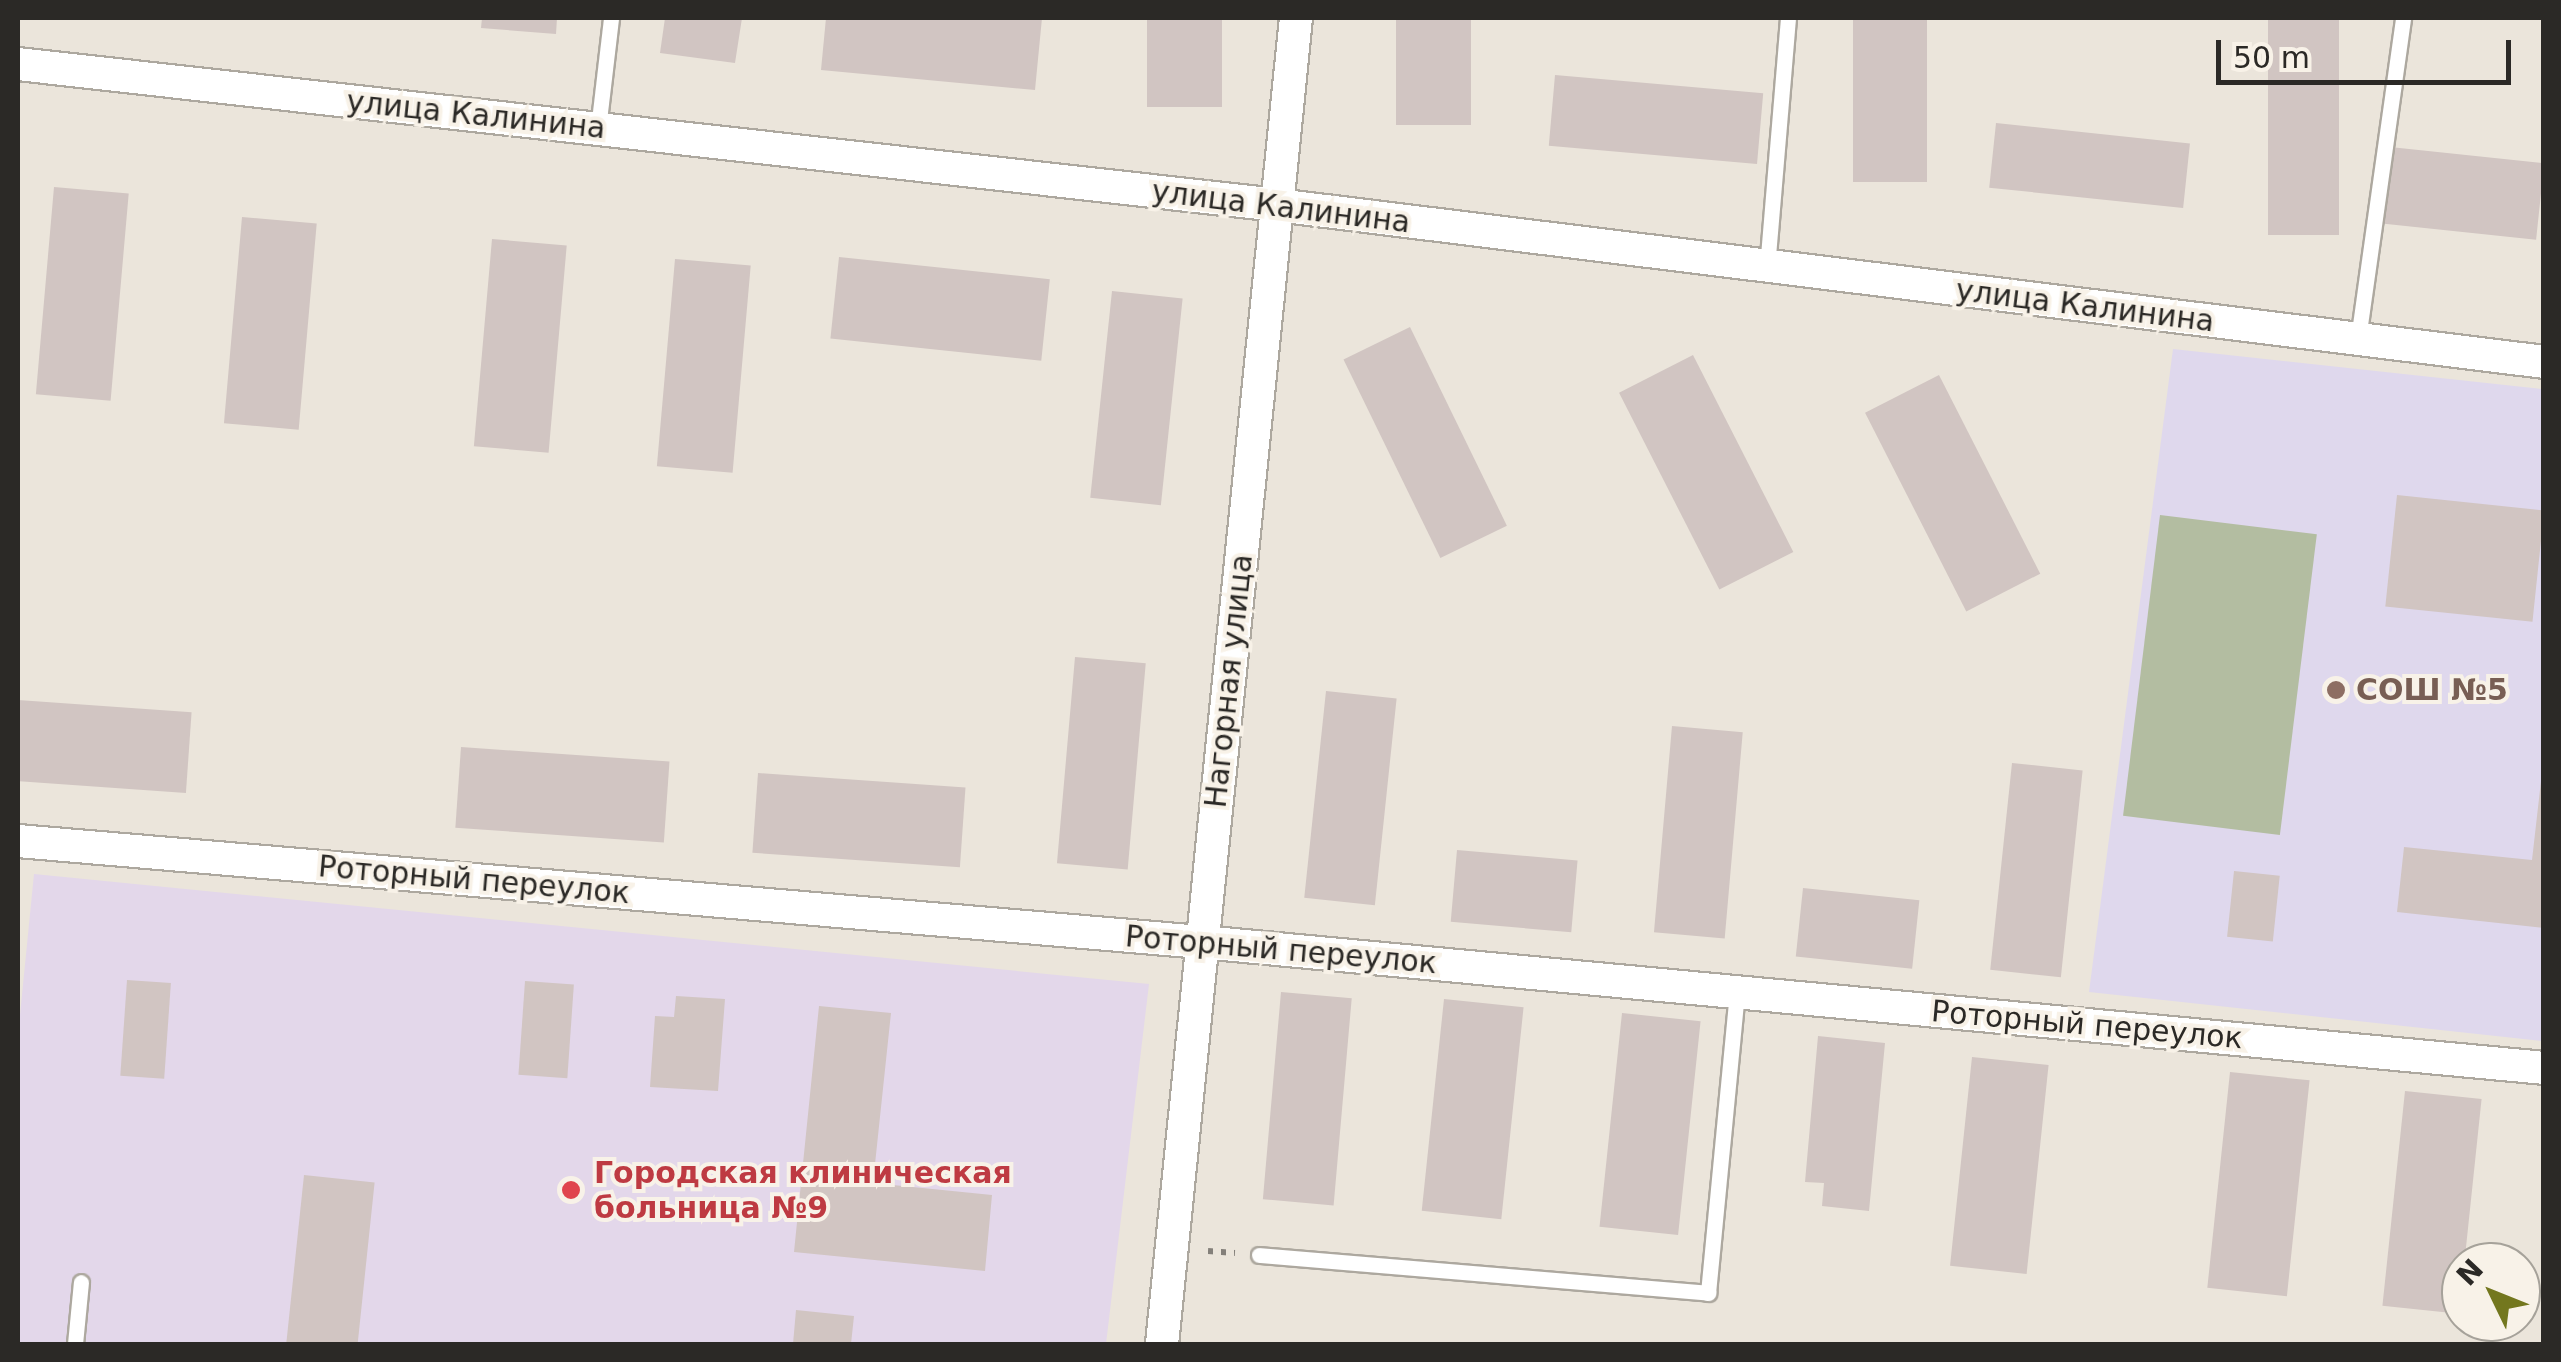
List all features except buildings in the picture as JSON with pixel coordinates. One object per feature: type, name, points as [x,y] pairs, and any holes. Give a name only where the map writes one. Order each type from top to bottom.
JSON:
[{"type":"street","name":"Нагорная улица","points":[[1162,1344],[1296,18]]},
{"type":"street","name":"улица Калинина","points":[[18,64],[1277,206],[2544,362]]},
{"type":"street","name":"Роторный переулок","points":[[18,840],[1202,942],[2544,1068]]},
{"type":"lane","points":[[598,129],[611,18]]},
{"type":"lane","points":[[1767,268],[1788,18]]},
{"type":"lane","points":[[2358,339],[2403,18]]},
{"type":"lane","points":[[1259,1254],[1708,1294],[1737,992]]},
{"type":"lane","points":[[75,1344],[81,1282]]},
{"type":"path","points":[[1172,1248],[1259,1254]]},
{"type":"shaded area","name":"СОШ №5","points":[[2173,349],[2543,389],[2543,1041],[2089,992]]},
{"type":"shaded area","name":"Городская клиническая больница №9","points":[[34,874],[1149,984],[1106,1344],[18,1344],[18,1035]]},
{"type":"green space","points":[[2160,515],[2317,534],[2280,835],[2123,816]]},
{"type":"place","name":"СОШ №5","points":[[2336,690]]},
{"type":"place","name":"Городская клиническая больница №9","points":[[571,1190]]}]
